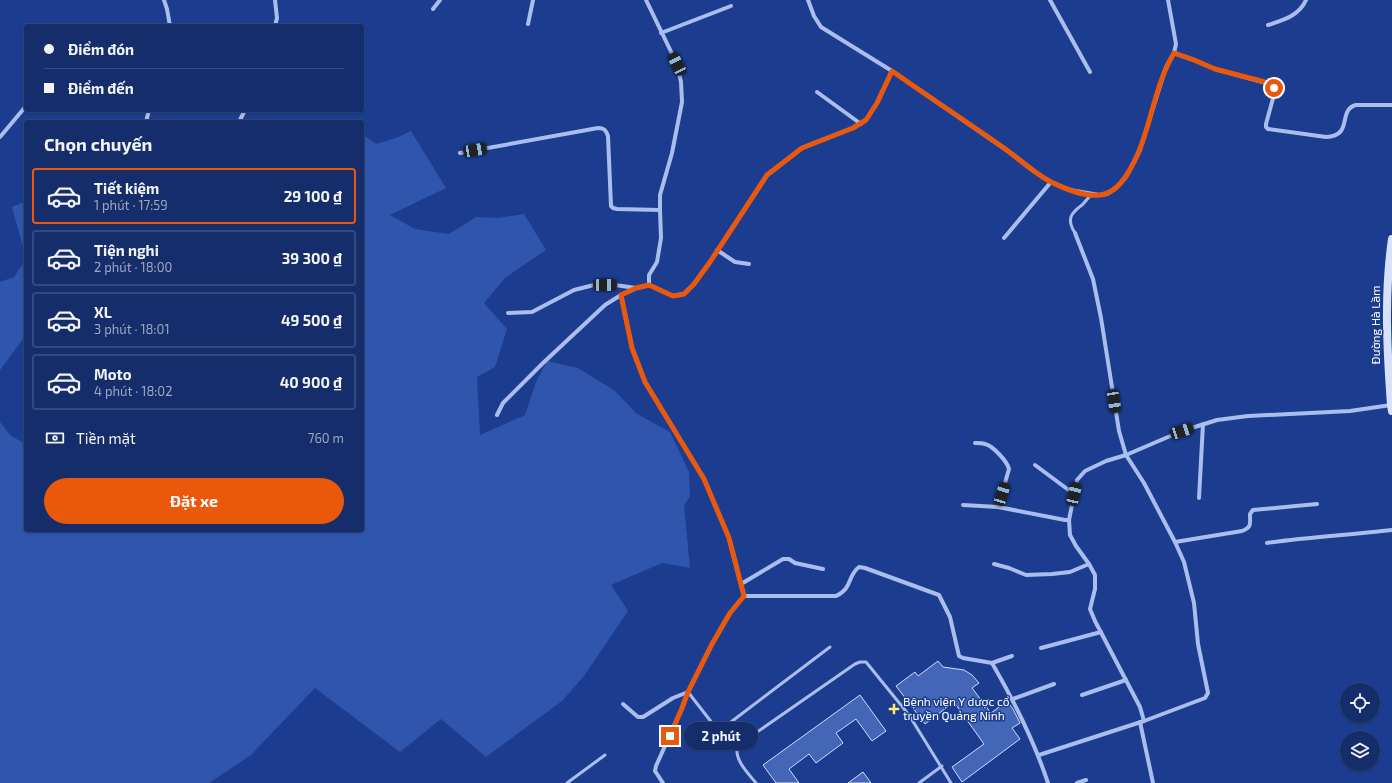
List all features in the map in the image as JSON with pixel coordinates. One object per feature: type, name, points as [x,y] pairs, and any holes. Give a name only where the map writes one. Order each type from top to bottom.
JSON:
[{"type":"main road","name":"Đường Hà Lầm","points":[[1391,408],[1386,331],[1389,258],[1392,239]]},
{"type":"street","points":[[164,0],[170,24]]},
{"type":"street","points":[[275,0],[277,18],[276,24]]},
{"type":"street","points":[[434,9],[440,0]]},
{"type":"street","points":[[528,24],[533,0]]},
{"type":"street","points":[[646,0],[677,64],[682,82],[682,102],[672,153],[660,195],[661,238],[657,262],[649,275],[649,285]]},
{"type":"street","points":[[808,0],[814,16],[821,28],[892,71],[1051,182],[1070,190],[1091,195],[1107,194],[1117,187],[1126,177],[1140,150],[1166,67],[1174,53],[1176,44],[1168,0]]},
{"type":"street","points":[[1050,0],[1090,72]]},
{"type":"street","points":[[1268,26],[1287,19],[1295,14],[1306,0]]},
{"type":"street","points":[[661,33],[731,6]]},
{"type":"street","points":[[1174,53],[1215,69],[1273,85],[1275,91],[1266,124],[1268,129],[1335,137],[1340,134],[1343,129],[1348,110],[1351,107],[1356,105],[1392,105]]},
{"type":"street","points":[[497,415],[503,403],[605,305],[636,288],[649,285],[673,296],[684,294],[694,284],[767,175],[802,148],[861,124],[866,120],[877,103],[892,71]]},
{"type":"street","points":[[817,92],[861,124]]},
{"type":"street","points":[[0,136],[24,108]]},
{"type":"street","points":[[460,153],[603,128],[608,136],[611,206],[617,209],[660,210]]},
{"type":"street","points":[[1004,238],[1051,182]]},
{"type":"street","points":[[1039,755],[1142,721],[1205,698],[1208,692],[1198,644],[1194,603],[1184,562],[1144,483],[1126,455],[1119,431],[1094,279],[1076,232]]},
{"type":"street","points":[[717,250],[735,262],[749,264]]},
{"type":"street","points":[[508,313],[532,312],[574,290],[594,285],[615,285],[636,288]]},
{"type":"street","points":[[621,295],[632,348],[645,382],[704,479],[729,538],[744,596]]},
{"type":"street","points":[[1153,783],[1140,707],[1090,609],[1095,589],[1095,576],[1070,535],[1069,520],[1077,480],[1085,471],[1106,461],[1126,455],[1182,431],[1217,420],[1248,416],[1391,408]]},
{"type":"street","points":[[1200,498],[1203,424]]},
{"type":"street","points":[[975,443],[984,443],[995,450],[1008,464],[1010,469],[998,507]]},
{"type":"street","points":[[1035,466],[1074,494]]},
{"type":"street","points":[[1175,542],[1242,532],[1250,525],[1250,514],[1253,510],[1317,504]]},
{"type":"street","points":[[963,505],[998,507],[1069,520]]},
{"type":"street","points":[[1267,543],[1300,538],[1392,530]]},
{"type":"street","points":[[741,584],[783,559],[789,559],[795,563],[822,569]]},
{"type":"street","points":[[994,564],[1026,575],[1070,572],[1089,564]]},
{"type":"street","points":[[744,596],[836,596],[846,590],[855,570],[859,567],[865,568],[939,595],[950,618],[959,656],[992,663],[1012,656]]},
{"type":"street","points":[[663,783],[654,771],[688,692],[712,644],[730,613],[744,596]]},
{"type":"street","points":[[1041,648],[1101,632]]},
{"type":"street","points":[[992,663],[1013,699],[1039,755],[1048,783]]},
{"type":"street","points":[[1082,695],[1126,680]]},
{"type":"street","points":[[1013,699],[1054,684]]},
{"type":"street","points":[[624,704],[638,717],[643,717],[673,698],[688,692]]},
{"type":"street","points":[[1077,783],[1086,780]]},
{"type":"lane","points":[[1076,232],[1071,226],[1072,215],[1091,195]]},
{"type":"lane","points":[[688,692],[716,728],[723,728],[830,647]]},
{"type":"lane","points":[[756,783],[739,761],[736,754],[737,746],[860,662],[866,662],[909,715],[942,766],[951,783]]},
{"type":"lane","points":[[567,783],[605,754]]},
{"type":"lane","points":[[919,783],[942,766]]},
{"type":"shaded area","points":[[411,131],[446,188],[390,215],[415,229],[449,234],[476,217],[499,218],[524,214],[546,250],[506,277],[484,303],[507,329],[495,367],[477,377],[480,435],[525,415],[536,382],[547,361],[578,368],[615,391],[637,414],[670,432],[689,472],[690,496],[684,506],[690,568],[662,563],[611,585],[628,611],[584,676],[562,701],[486,757],[441,719],[400,752],[315,688],[251,755],[209,783],[0,783],[0,422],[11,436],[24,443],[24,532],[364,532],[364,135],[376,144],[396,138]]},
{"type":"shaded area","points":[[24,202],[24,251],[12,207]]},
{"type":"shaded area","points":[[24,262],[24,338],[0,370],[0,282],[14,277]]},
{"type":"building","points":[[938,661],[943,667],[964,670],[972,675],[979,683],[972,688],[991,713],[1007,701],[1020,723],[1012,728],[1020,739],[962,782],[952,767],[984,744],[954,702],[925,724],[896,686],[915,672],[918,676]]},
{"type":"building","points":[[860,695],[886,731],[872,741],[856,719],[836,733],[843,743],[816,763],[809,754],[789,769],[799,783],[776,783],[763,765]]},
{"type":"building","points":[[863,772],[871,783],[848,783]]},
{"type":"place","name":"Bệnh viện Y dược cổ truyền Quảng Ninh","points":[[894,709]]},
{"type":"route","points":[[670,736],[688,692],[712,644],[730,613],[744,596],[729,538],[704,479],[645,382],[632,348],[621,295],[636,288],[649,285],[673,296],[684,294],[694,284],[710,262],[767,175],[802,148],[853,128],[866,120],[877,103],[892,71],[1015,156],[1041,176],[1070,190],[1091,195],[1107,194],[1117,187],[1126,177],[1140,150],[1166,67],[1174,53],[1215,69],[1265,82],[1273,85],[1274,88]]}]
